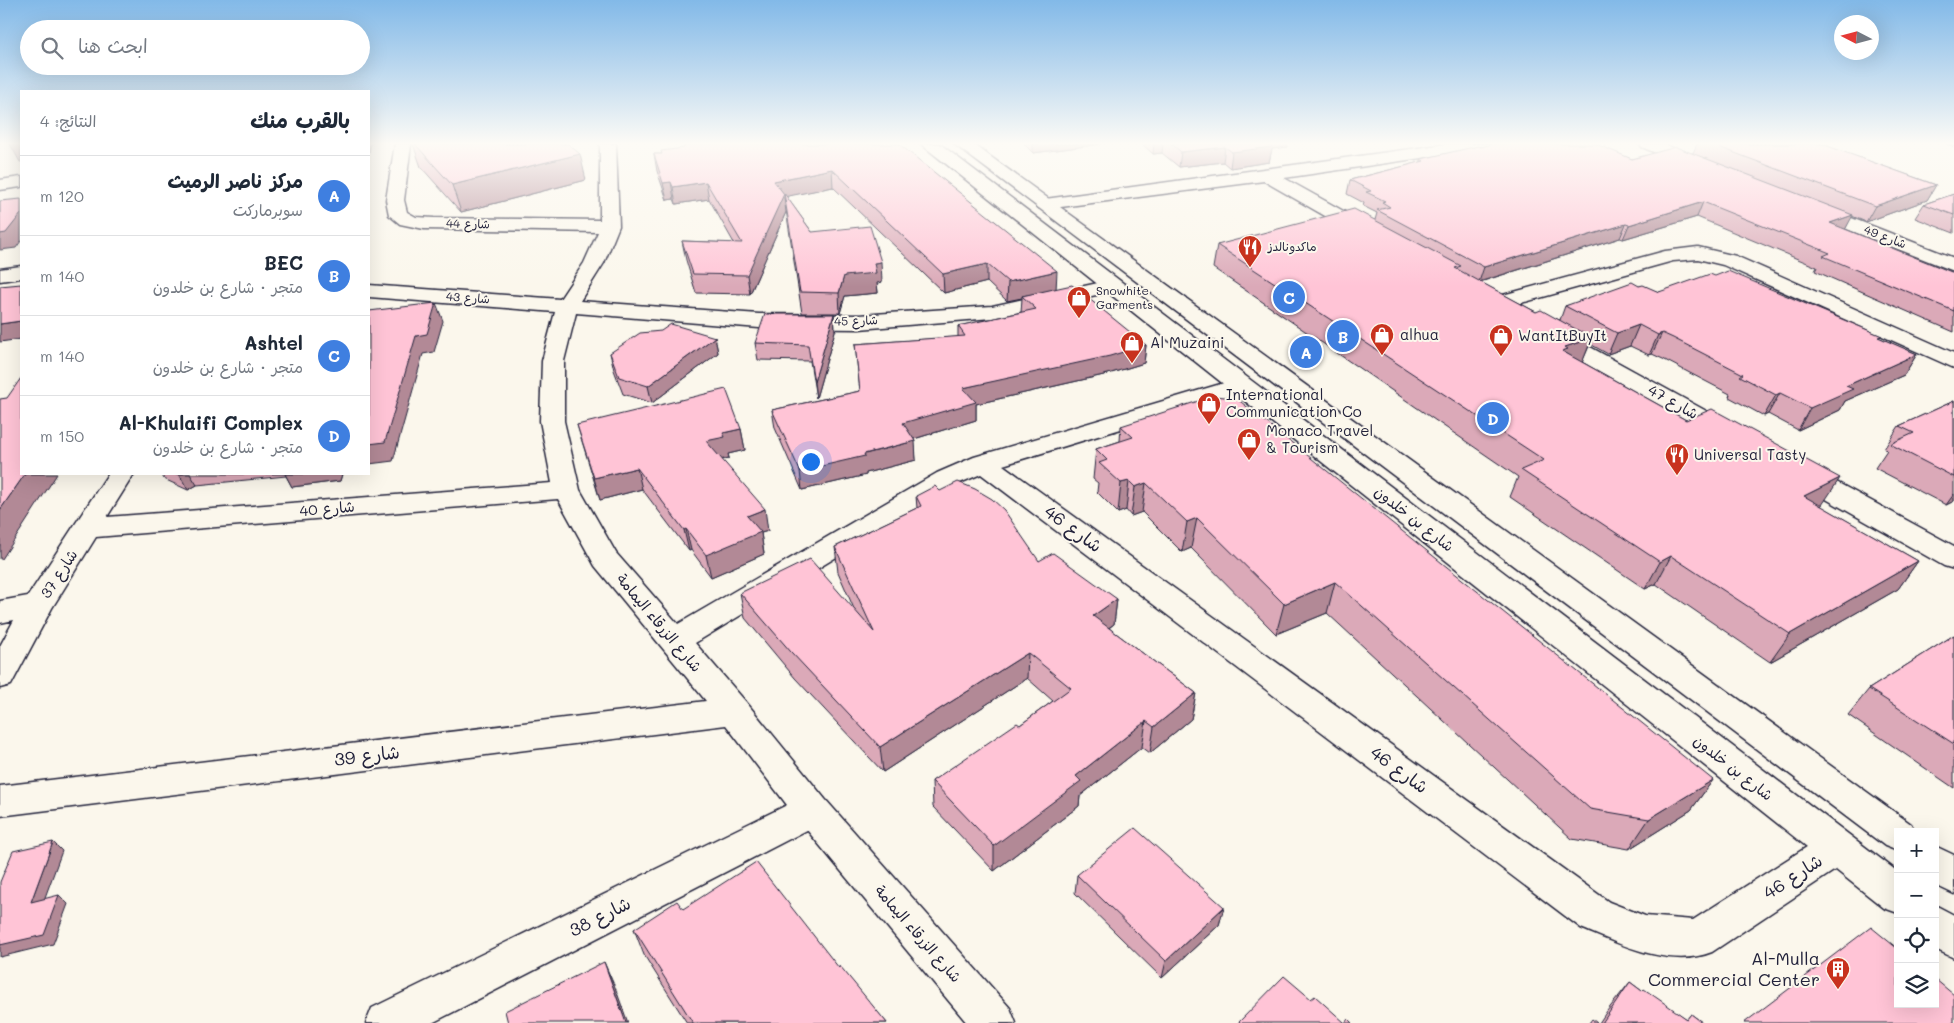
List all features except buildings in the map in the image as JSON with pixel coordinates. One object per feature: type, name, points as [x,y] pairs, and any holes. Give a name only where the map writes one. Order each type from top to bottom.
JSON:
[{"type":"street","name":"شارع 44","points":[[396,192],[395,200],[398,215],[404,219],[421,224],[610,226]]},
{"type":"street","name":"شارع الزرقاء اليمامة","points":[[609,192],[610,226],[594,263],[567,305],[553,361],[552,421],[567,490],[606,559],[734,711],[812,810],[995,1023]]},
{"type":"street","name":"شارع بن خلدون","points":[[991,192],[1894,892]]},
{"type":"street","points":[[1028,192],[1894,832]]},
{"type":"street","points":[[1045,204],[1139,192]]},
{"type":"street","points":[[1297,192],[1382,241]]},
{"type":"street","name":"شارع 49","points":[[1796,203],[1954,265]]},
{"type":"street","name":"شارع 47","points":[[1751,446],[1487,299],[1672,255],[1698,253],[1729,260],[1954,360]]},
{"type":"street","points":[[0,275],[20,272]]},
{"type":"street","name":"شارع 45","points":[[567,305],[759,321],[859,322],[992,312],[1112,286]]},
{"type":"street","name":"شارع 43","points":[[370,290],[567,305]]},
{"type":"street","points":[[674,641],[946,479],[983,463],[1241,385]]},
{"type":"street","points":[[1776,460],[1954,559]]},
{"type":"street","name":"شارع 46","points":[[983,463],[1595,915],[1646,935],[1698,939],[1837,848]]},
{"type":"street","name":"شارع 37","points":[[0,676],[38,605],[120,475]]},
{"type":"street","name":"شارع 40","points":[[88,528],[567,490]]},
{"type":"street","points":[[0,612],[38,605]]},
{"type":"street","name":"شارع 39","points":[[0,801],[734,711]]},
{"type":"street","name":"شارع 38","points":[[386,1023],[812,810]]},
{"type":"street","points":[[1939,866],[1954,876]]},
{"type":"street","points":[[1939,927],[1954,938]]},
{"type":"place","name":"ماكدونالدز","points":[[1250,268]]},
{"type":"place","name":"Ashtel","points":[[1289,297]]},
{"type":"place","name":"Snowhite Garments","points":[[1079,319]]},
{"type":"place","name":"BEC","points":[[1343,336]]},
{"type":"place","name":"مركز ناصر الرميث","points":[[1306,352]]},
{"type":"place","name":"alhua","points":[[1382,356]]},
{"type":"place","name":"WantItBuyIt","points":[[1501,357]]},
{"type":"place","name":"Al Muzaini","points":[[1132,364]]},
{"type":"place","name":"Al-Khulaifi Complex","points":[[1493,418]]},
{"type":"place","name":"International Communication Co","points":[[1209,425]]},
{"type":"place","name":"Monaco Travel & Tourism","points":[[1249,461]]},
{"type":"place","name":"Universal Tasty","points":[[1677,476]]},
{"type":"place","name":"Al-Mulla Commercial Center","points":[[1838,990]]}]
